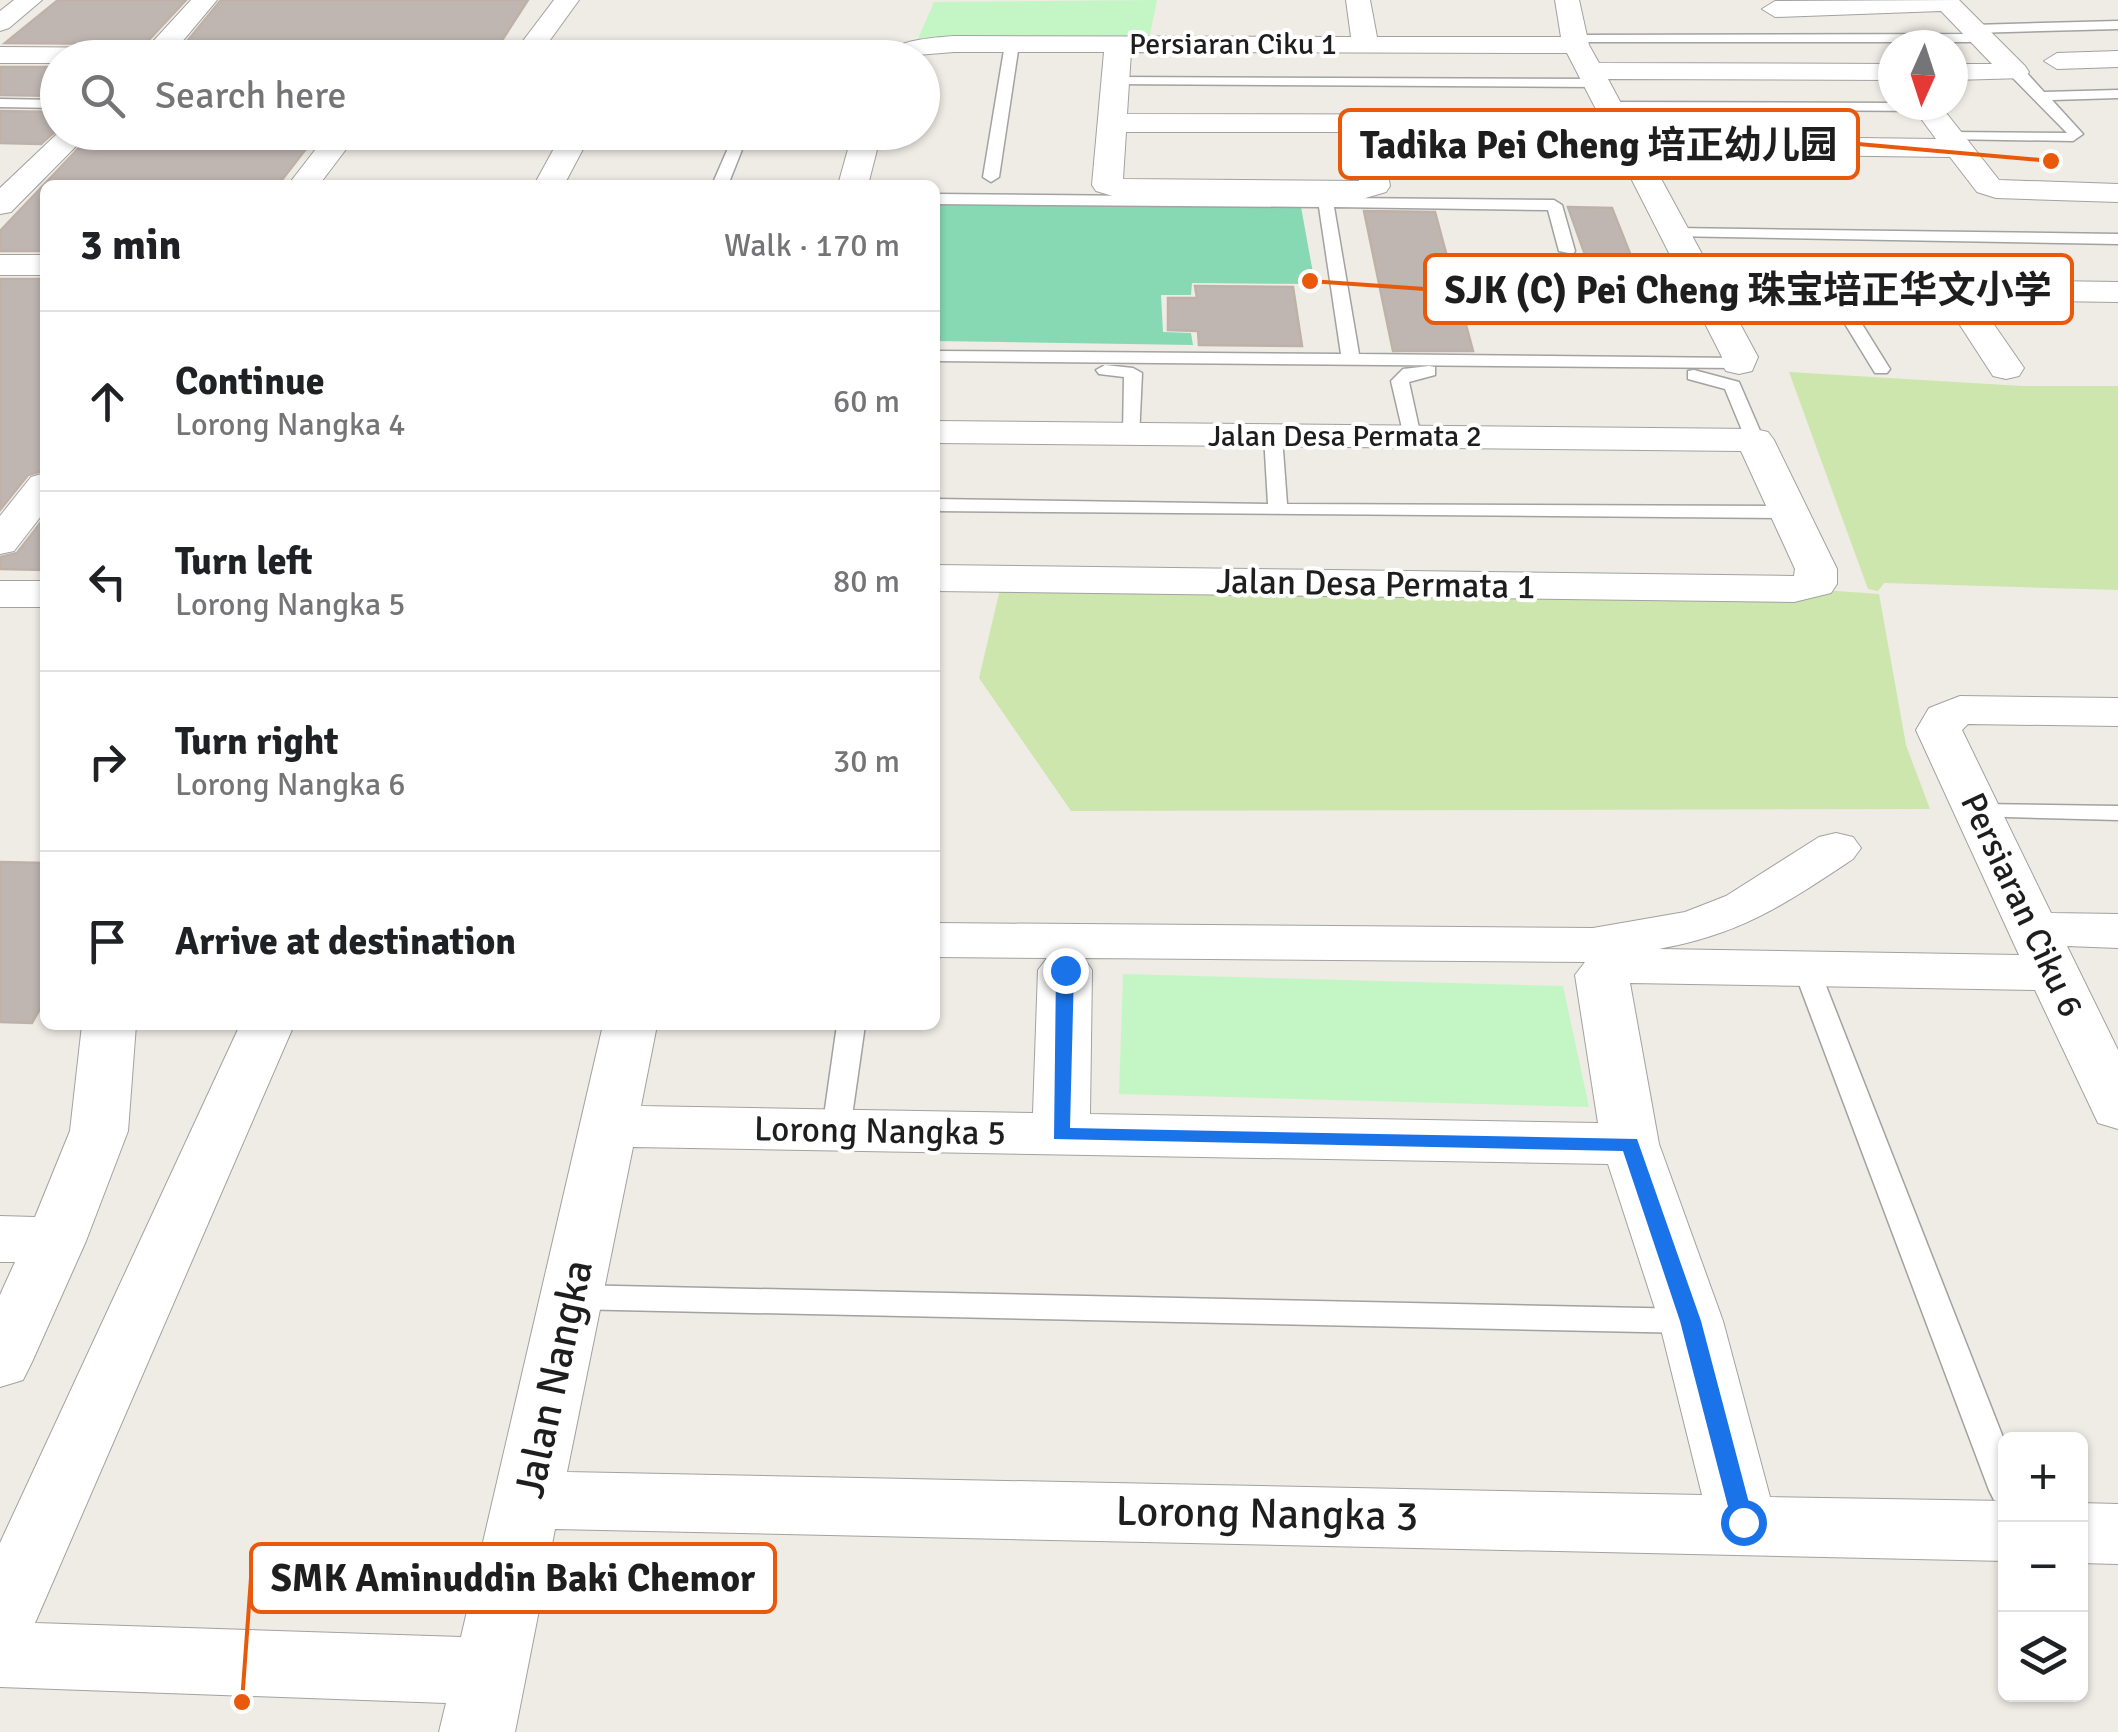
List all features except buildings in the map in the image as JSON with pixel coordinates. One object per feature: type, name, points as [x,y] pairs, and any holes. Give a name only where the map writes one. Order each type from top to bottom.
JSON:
[{"type":"street","points":[[1,21],[30,0]]},
{"type":"street","points":[[169,40],[205,0]]},
{"type":"street","points":[[537,40],[567,0]]},
{"type":"street","points":[[1358,0],[1365,44]]},
{"type":"street","points":[[1567,0],[1599,88],[1740,357],[1739,363]]},
{"type":"street","points":[[1776,9],[1946,2],[2015,72]]},
{"type":"street","points":[[1162,44],[1164,15]]},
{"type":"street","points":[[1118,44],[1107,185],[1362,190],[1374,186],[1365,124]]},
{"type":"street","name":"Persiaran Ciku 1","points":[[940,46],[1365,44],[1599,88]]},
{"type":"street","points":[[0,55],[40,55]]},
{"type":"street","points":[[2056,61],[2118,59]]},
{"type":"street","points":[[1968,72],[2015,72]]},
{"type":"street","points":[[1112,123],[1365,124],[1599,88],[1878,73]]},
{"type":"street","points":[[1599,88],[1954,142]]},
{"type":"street","points":[[1937,120],[1988,186],[2008,192],[2118,194]]},
{"type":"street","points":[[19,151],[40,147]]},
{"type":"street","points":[[0,205],[58,150]]},
{"type":"street","points":[[307,180],[331,150]]},
{"type":"street","points":[[552,180],[568,150]]},
{"type":"street","points":[[853,180],[862,150]]},
{"type":"street","points":[[0,265],[40,265]]},
{"type":"street","points":[[1703,286],[2118,292]]},
{"type":"street","points":[[1953,290],[2006,368]]},
{"type":"street","name":"Jalan Desa Permata 2","points":[[940,432],[1754,440]]},
{"type":"street","points":[[1754,440],[1788,512]]},
{"type":"street","points":[[0,542],[40,491]]},
{"type":"street","name":"Jalan Desa Permata 1","points":[[940,578],[1794,590],[1816,584],[1816,569],[1788,512]]},
{"type":"street","points":[[0,594],[40,594]]},
{"type":"street","name":"Persiaran Ciku 6","points":[[2113,1087],[2043,951],[1939,730],[1945,718],[1960,710],[2118,712]]},
{"type":"street","points":[[940,940],[1592,945],[1696,926],[1744,907],[1836,848]]},
{"type":"street","points":[[1743,1522],[1691,1321],[1630,1144],[1602,975],[1623,966],[1806,968],[2043,951],[2118,931]]},
{"type":"street","points":[[1060,1134],[1065,970]]},
{"type":"street","points":[[0,1362],[28,1240],[98,1131],[108,1030]]},
{"type":"street","points":[[0,1621],[265,1030]]},
{"type":"street","name":"Jalan Nangka","points":[[484,1701],[629,1030]]},
{"type":"street","name":"Lorong Nangka 5","points":[[609,1126],[1630,1144]]},
{"type":"street","name":"Lorong Nangka 3","points":[[528,1500],[1743,1522],[1998,1531]]},
{"type":"street","points":[[2088,1533],[2118,1534]]},
{"type":"street","points":[[0,1654],[484,1701]]},
{"type":"lane","points":[[1599,88],[1978,34],[2118,25]]},
{"type":"lane","points":[[991,177],[1012,44]]},
{"type":"lane","points":[[1954,142],[2076,134],[2015,72]]},
{"type":"lane","points":[[1115,81],[1599,88],[1878,103]]},
{"type":"lane","points":[[2042,96],[2118,94]]},
{"type":"lane","points":[[0,103],[40,104]]},
{"type":"lane","points":[[722,180],[735,150]]},
{"type":"lane","points":[[940,198],[1554,205],[1567,252]]},
{"type":"lane","points":[[1326,203],[1350,360]]},
{"type":"lane","points":[[1675,233],[2118,239]]},
{"type":"lane","points":[[1830,288],[1881,368]]},
{"type":"lane","points":[[940,356],[1739,363]]},
{"type":"lane","points":[[940,370],[1127,370],[1133,373],[1132,434]]},
{"type":"lane","points":[[1412,436],[1400,381],[1409,373],[1424,371],[1711,378],[1733,386],[1754,440]]},
{"type":"lane","points":[[1273,436],[1278,510]]},
{"type":"lane","points":[[940,505],[1788,512]]},
{"type":"lane","points":[[1978,811],[2118,814]]},
{"type":"lane","points":[[1806,968],[1998,1469]]},
{"type":"lane","points":[[836,1130],[850,1030]]},
{"type":"lane","points":[[570,1298],[1691,1321]]},
{"type":"green space","points":[[1157,0],[1149,39],[917,40],[934,2]]},
{"type":"green space","points":[[940,205],[1301,207],[1315,284],[1192,283],[1191,295],[1161,295],[1163,332],[1191,333],[1193,345],[940,341]]},
{"type":"green space","points":[[1789,372],[2022,386],[2118,386],[2118,590],[1884,583],[1878,591],[1868,589]]},
{"type":"green space","points":[[1002,581],[1808,589],[1879,594],[1906,745],[1930,809],[1071,811],[979,678]]},
{"type":"green space","points":[[1123,974],[1563,986],[1589,1107],[1119,1094]]},
{"type":"place","name":"Tadika Pei Cheng 培正幼儿园","points":[[2051,161]]},
{"type":"place","name":"SJK (C) Pei Cheng 珠宝培正华文小学","points":[[1310,281]]},
{"type":"place","name":"SMK Aminuddin Baki Chemor","points":[[242,1702]]},
{"type":"route","points":[[1065,970],[1060,1134],[1630,1144],[1691,1321],[1743,1522]]}]
